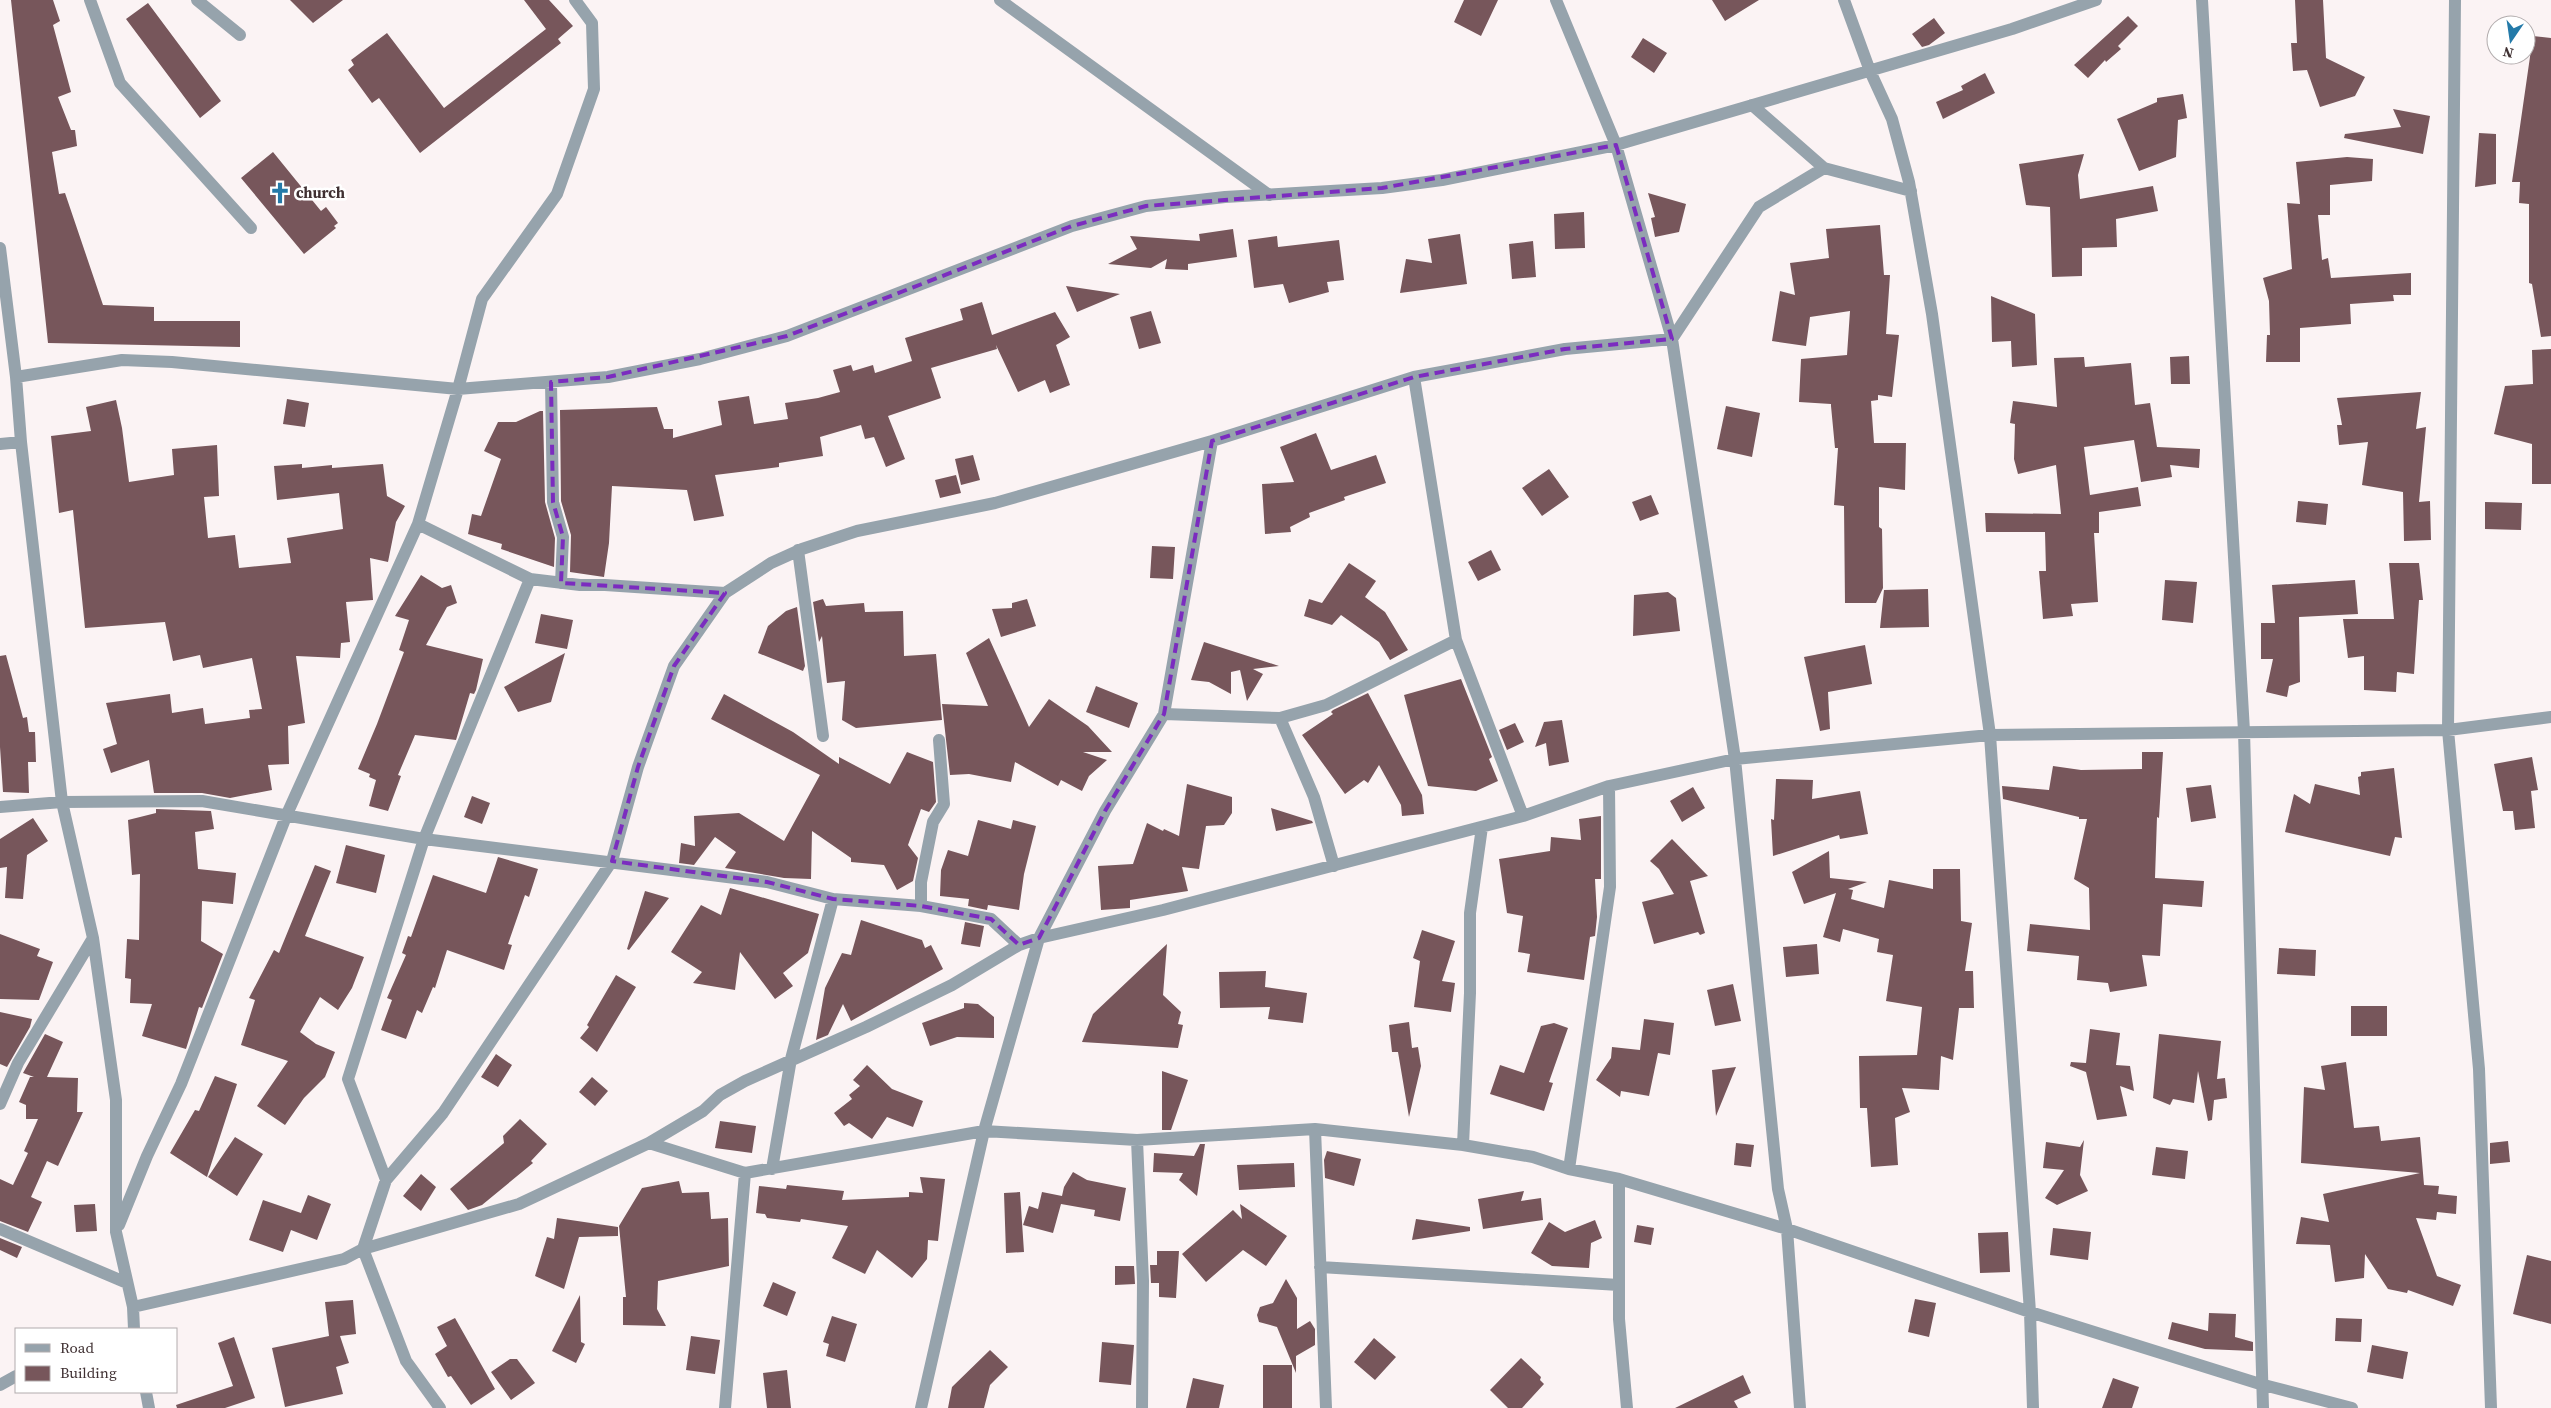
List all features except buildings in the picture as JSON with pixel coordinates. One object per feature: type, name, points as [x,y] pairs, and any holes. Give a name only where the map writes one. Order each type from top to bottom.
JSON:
[{"type":"street","points":[[90,0],[120,83],[251,228]]},
{"type":"street","points":[[197,0],[240,35]]},
{"type":"street","points":[[116,1232],[147,1156],[181,1084],[286,814],[418,524],[482,300],[557,194],[594,89],[592,23],[575,0]]},
{"type":"street","points":[[1000,0],[1269,195]]},
{"type":"street","points":[[1556,0],[1616,146],[1672,339],[1735,759],[1777,1179],[1787,1229],[1800,1408]]},
{"type":"street","points":[[1844,0],[1870,71],[1892,119],[1911,191],[1932,314],[1990,735],[2030,1312],[2033,1408]]},
{"type":"street","points":[[16,377],[122,360],[172,362],[458,389],[617,375],[700,359],[786,336],[1072,226],[1146,206],[1269,195],[1382,188],[1434,181],[1616,146],[2012,29],[2096,0]]},
{"type":"street","points":[[2202,0],[2244,731],[2260,1384],[2263,1408]]},
{"type":"street","points":[[2455,0],[2448,730],[2479,1069],[2492,1408]]},
{"type":"street","points":[[1752,105],[1824,168],[1911,191]]},
{"type":"street","points":[[1672,339],[1758,207],[1824,168]]},
{"type":"street","points":[[0,248],[16,377],[21,442],[62,802],[92,938],[116,1100],[116,1232],[133,1307],[134,1327]]},
{"type":"street","points":[[440,1408],[406,1362],[363,1249],[386,1180],[443,1113],[612,861],[638,767],[674,666],[725,593],[771,563],[798,550],[857,531],[995,503],[1212,441],[1414,378],[1565,349],[1672,339]]},
{"type":"street","points":[[1414,378],[1456,640],[1523,816]]},
{"type":"street","points":[[551,382],[553,502],[563,537],[561,583]]},
{"type":"street","points":[[921,1408],[984,1130],[1039,938],[1105,811],[1164,714],[1212,441]]},
{"type":"street","points":[[0,444],[21,442]]},
{"type":"street","points":[[418,524],[530,579],[561,583],[725,593]]},
{"type":"street","points":[[798,550],[823,736]]},
{"type":"street","points":[[386,1180],[348,1079],[424,839],[530,579]]},
{"type":"street","points":[[1164,714],[1280,718],[1326,705],[1456,640]]},
{"type":"street","points":[[133,1307],[344,1259],[363,1249],[519,1204],[649,1143],[702,1111],[720,1095],[791,1059],[866,1027],[952,984],[1018,945],[1039,938],[1163,910],[1523,816],[1610,786],[1735,759],[1990,735],[2448,730],[2551,717]]},
{"type":"street","points":[[1280,718],[1314,797],[1334,866]]},
{"type":"street","points":[[922,906],[921,882],[933,822],[944,804],[939,740]]},
{"type":"street","points":[[1570,1169],[1610,887],[1610,786]]},
{"type":"street","points":[[0,807],[62,802],[202,801],[424,839],[612,861],[767,882],[833,899],[922,906],[991,919],[1018,945]]},
{"type":"street","points":[[1463,1145],[1470,993],[1470,913],[1482,827]]},
{"type":"street","points":[[772,1169],[791,1059],[833,899]]},
{"type":"street","points":[[0,1104],[18,1063],[92,938]]},
{"type":"street","points":[[649,1143],[745,1173],[984,1130],[1137,1140],[1315,1130],[1463,1145],[1533,1156],[1570,1169],[1619,1180],[1787,1229],[2030,1312],[2260,1384],[2352,1408]]},
{"type":"street","points":[[1315,1130],[1326,1408]]},
{"type":"street","points":[[1137,1140],[1143,1281],[1142,1408]]},
{"type":"street","points":[[725,1408],[745,1173]]},
{"type":"street","points":[[1619,1180],[1619,1319],[1626,1408]]},
{"type":"street","points":[[0,1228],[127,1283]]},
{"type":"street","points":[[1320,1267],[1619,1285]]},
{"type":"street","points":[[0,1385],[15,1377]]},
{"type":"street","points":[[146,1393],[149,1408]]},
{"type":"highlighted area","points":[[1616,145],[1672,339],[1565,349],[1414,377],[1212,441],[1164,714],[1105,811],[1039,938],[1019,945],[991,919],[921,906],[833,899],[767,882],[612,861],[638,767],[674,666],[725,593],[561,583],[563,537],[553,502],[551,382],[608,377],[787,336],[1072,226],[1146,206],[1382,188]]},
{"type":"place","name":"church","points":[[280,193]]}]
